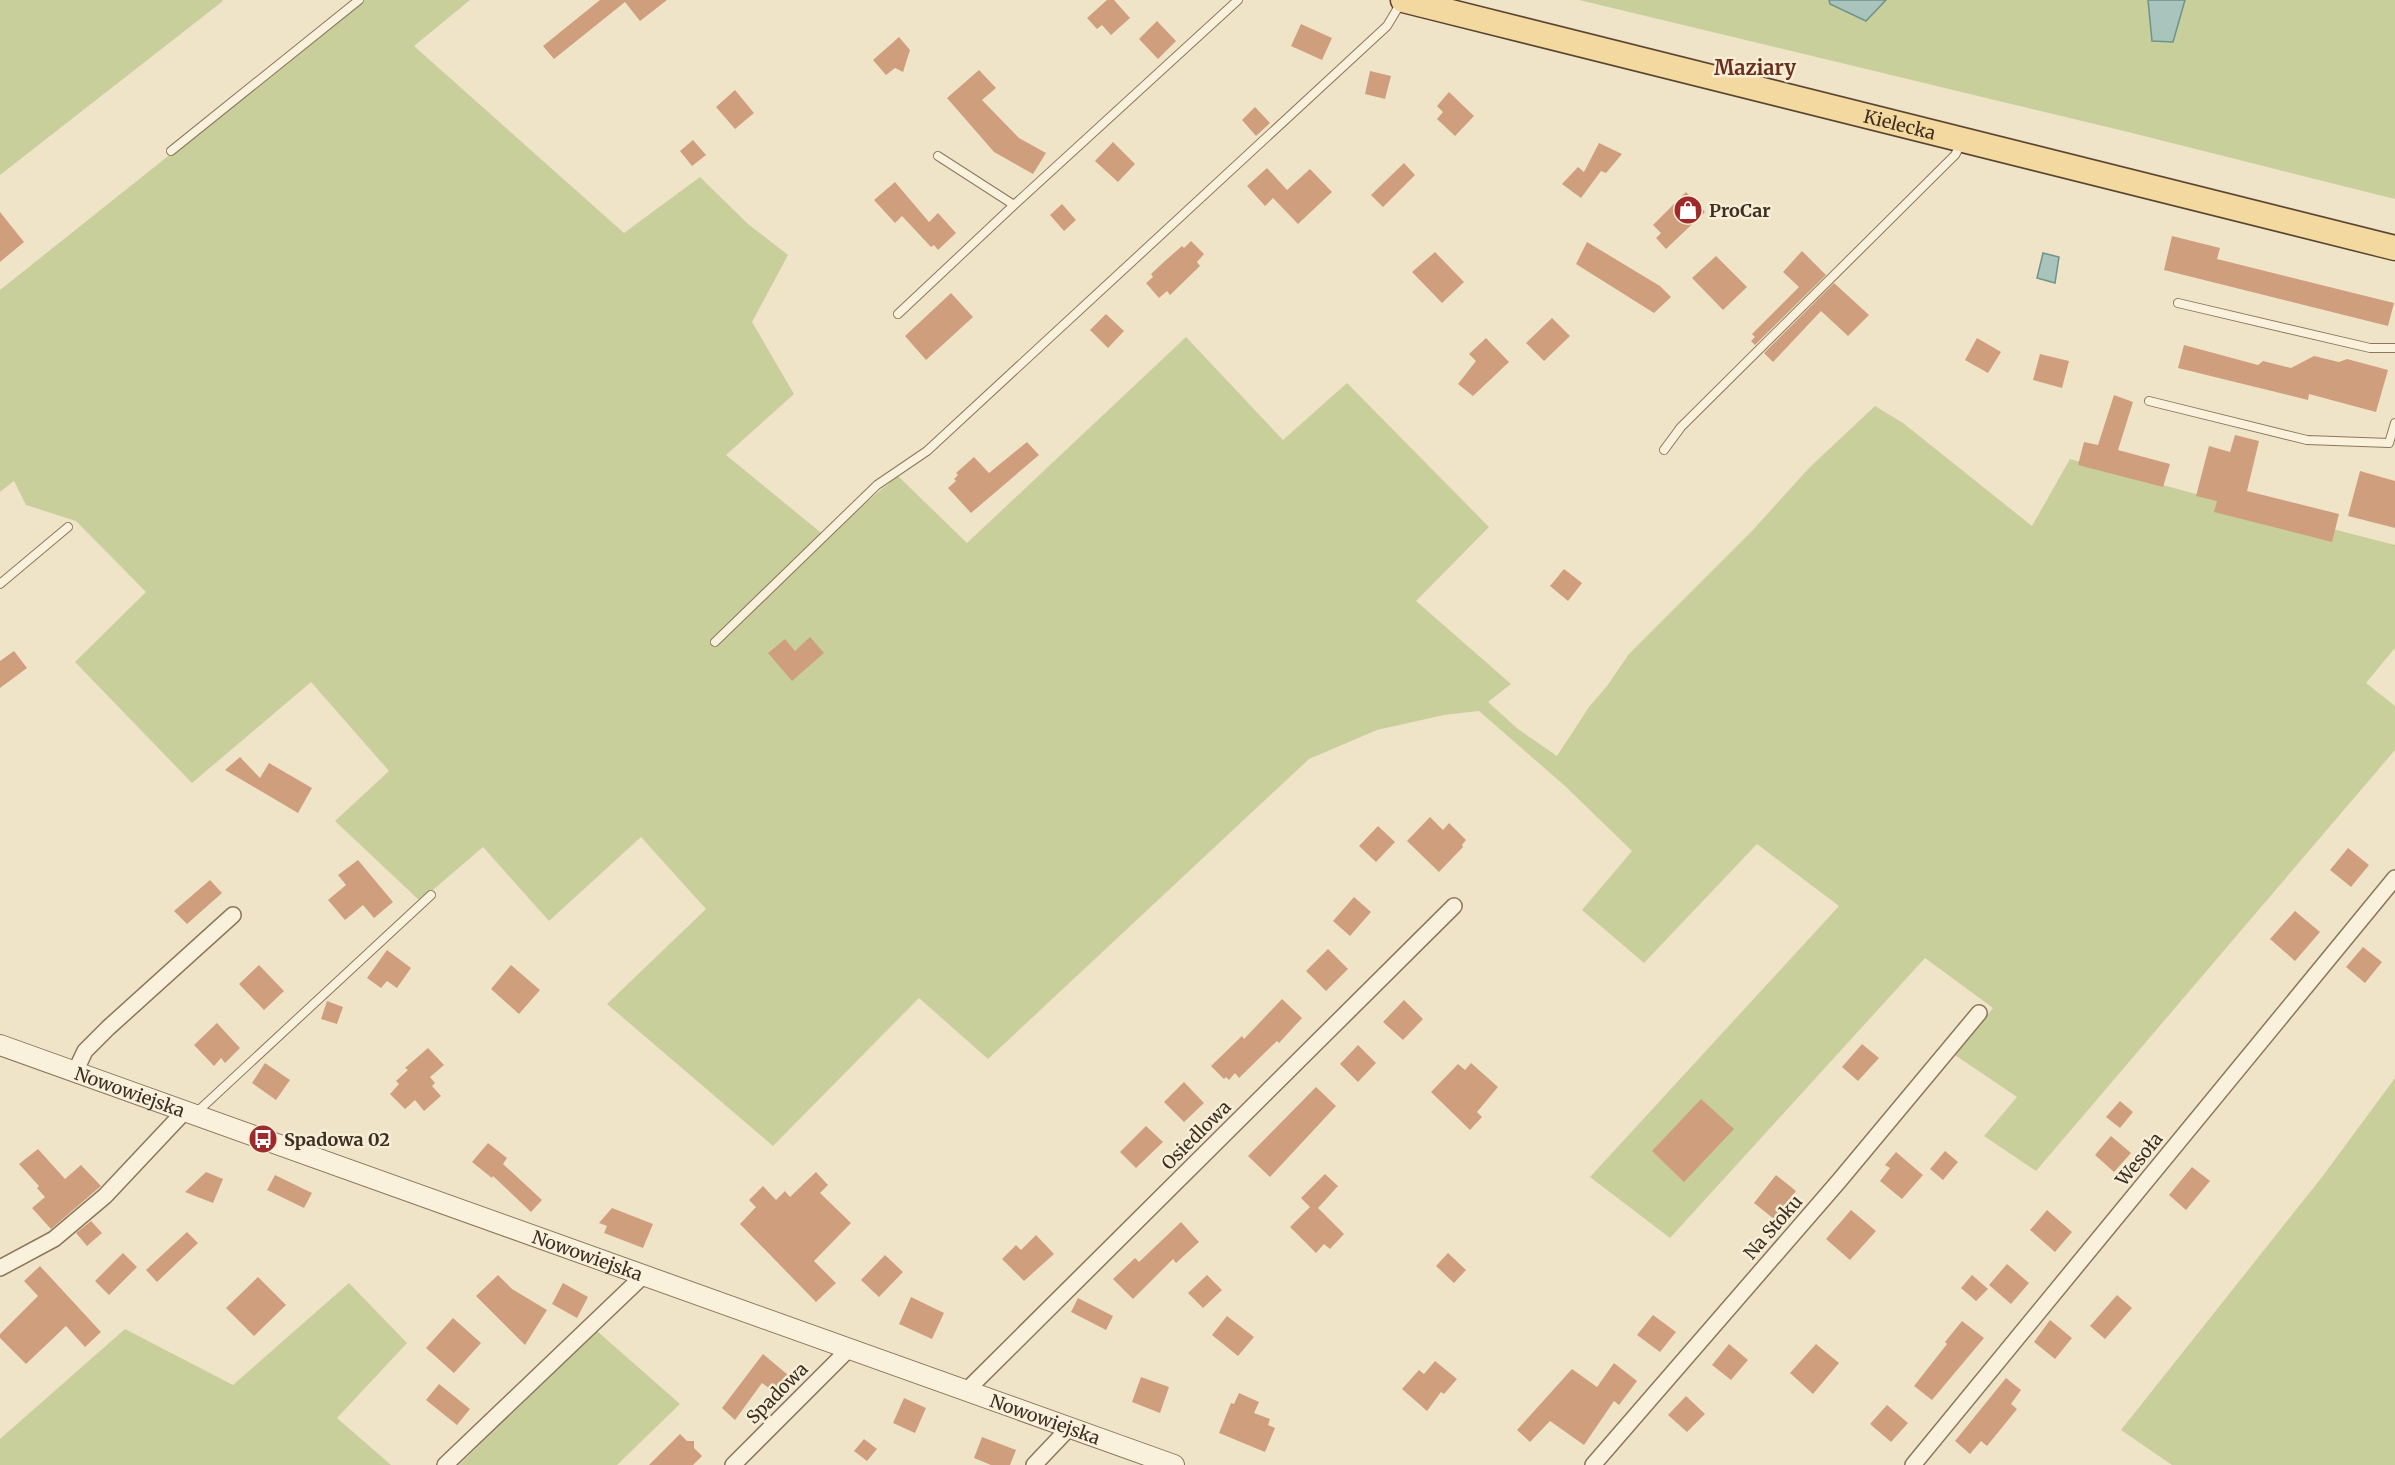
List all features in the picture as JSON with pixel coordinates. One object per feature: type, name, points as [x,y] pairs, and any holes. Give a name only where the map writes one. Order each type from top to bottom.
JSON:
[{"type":"main road","name":"Kielecka","points":[[1403,0],[2395,248]]},
{"type":"street","name":"Wesoła","points":[[1913,1465],[2395,878]]},
{"type":"street","name":"Osiedlowa","points":[[966,1392],[1454,906]]},
{"type":"street","points":[[75,1072],[85,1051],[108,1028],[233,915]]},
{"type":"street","name":"Na Stoku","points":[[1593,1465],[1839,1181],[1978,1013]]},
{"type":"street","name":"Nowowiejska","points":[[0,1045],[1174,1465]]},
{"type":"street","points":[[0,1268],[54,1239],[105,1196],[189,1113]]},
{"type":"street","points":[[445,1465],[643,1276]]},
{"type":"street","name":"Spadowa","points":[[733,1465],[849,1349]]},
{"type":"street","points":[[1034,1465],[1069,1428]]},
{"type":"lane","points":[[171,151],[359,0]]},
{"type":"lane","points":[[898,314],[1238,0]]},
{"type":"lane","points":[[715,642],[877,485],[927,452],[1387,27],[1403,0]]},
{"type":"lane","points":[[1664,450],[1681,427],[1954,155],[1964,140]]},
{"type":"lane","points":[[938,156],[1014,205]]},
{"type":"lane","points":[[2178,303],[2370,348],[2395,348]]},
{"type":"lane","points":[[2149,401],[2307,440],[2389,443],[2395,423]]},
{"type":"lane","points":[[0,584],[68,527]]},
{"type":"lane","points":[[189,1113],[431,895]]},
{"type":"green space","points":[[0,0],[222,0],[223,1],[0,175]]},
{"type":"green space","points":[[364,0],[470,0],[414,46],[624,233],[700,177],[748,224],[788,255],[752,322],[794,394],[726,455],[825,536],[898,476],[967,543],[1186,337],[1283,440],[1347,383],[1489,527],[1416,601],[1511,684],[1488,702],[1518,729],[1557,756],[1589,707],[1629,654],[1752,531],[1809,468],[1875,406],[1903,423],[2032,526],[2070,459],[2395,545],[2395,648],[2366,683],[2395,706],[2395,750],[2036,1171],[1984,1136],[2017,1097],[1955,1055],[1993,1008],[1925,958],[1670,1238],[1590,1177],[1839,906],[1757,844],[1644,963],[1582,910],[1632,851],[1565,786],[1479,711],[1444,715],[1377,730],[1309,759],[988,1059],[919,998],[773,1146],[607,1004],[706,909],[641,837],[549,921],[483,847],[420,901],[335,821],[389,771],[311,682],[192,783],[75,662],[146,592],[76,521],[26,505],[14,481],[0,492],[0,290]]},
{"type":"green space","points":[[1579,0],[1829,0],[1831,5],[1865,21],[1886,0],[2148,0],[2152,40],[2172,42],[2185,0],[2395,0],[2395,199],[2128,132]]},
{"type":"green space","points":[[2395,1078],[2395,1465],[2172,1465],[2121,1430],[2322,1177]]},
{"type":"green space","points":[[349,1283],[407,1343],[337,1418],[391,1465],[0,1465],[0,1439],[125,1329],[233,1385]]},
{"type":"green space","points":[[597,1331],[680,1404],[617,1465],[459,1465]]},
{"type":"water","points":[[1829,0],[1886,0],[1866,21],[1830,4]]},
{"type":"water","points":[[2148,0],[2185,0],[2173,42],[2152,41]]},
{"type":"water","points":[[2043,253],[2059,257],[2055,283],[2037,278]]},
{"type":"building","points":[[600,0],[667,0],[640,21],[625,2],[554,59],[543,46]]},
{"type":"building","points":[[1107,0],[1114,0],[1130,18],[1111,35],[1102,25],[1097,29],[1087,18]]},
{"type":"building","points":[[1157,21],[1176,41],[1158,59],[1139,39]]},
{"type":"building","points":[[1301,24],[1332,38],[1322,60],[1291,46]]},
{"type":"building","points":[[899,37],[910,50],[903,72],[895,68],[886,75],[873,60]]},
{"type":"building","points":[[979,70],[996,88],[982,100],[1019,138],[1046,153],[1033,174],[994,152],[947,98]]},
{"type":"building","points":[[1370,71],[1391,76],[1385,99],[1365,94]]},
{"type":"building","points":[[735,90],[754,113],[735,129],[716,107]]},
{"type":"building","points":[[1449,92],[1474,116],[1455,136],[1437,119],[1443,112],[1437,106]]},
{"type":"building","points":[[1255,107],[1270,123],[1256,136],[1242,120]]},
{"type":"building","points":[[693,140],[706,155],[692,166],[680,151]]},
{"type":"building","points":[[1113,142],[1135,164],[1118,182],[1095,161]]},
{"type":"building","points":[[1599,143],[1622,154],[1606,173],[1601,171],[1581,198],[1562,184],[1578,167],[1584,172]]},
{"type":"building","points":[[1404,163],[1415,175],[1383,207],[1371,195]]},
{"type":"building","points":[[1267,168],[1287,190],[1310,169],[1332,192],[1298,224],[1273,198],[1265,206],[1247,186]]},
{"type":"building","points":[[895,182],[929,222],[938,213],[956,233],[938,250],[934,245],[931,247],[902,216],[895,223],[874,200]]},
{"type":"building","points":[[1686,192],[1705,212],[1666,249],[1656,238],[1661,233],[1653,225]]},
{"type":"building","points":[[1062,204],[1076,220],[1064,231],[1050,215]]},
{"type":"building","points":[[0,212],[24,242],[0,262]]},
{"type":"building","points":[[2172,236],[2220,248],[2217,259],[2394,303],[2388,326],[2164,270]]},
{"type":"building","points":[[1191,241],[1204,254],[1197,262],[1200,266],[1170,295],[1167,291],[1159,298],[1146,283],[1153,277],[1151,274],[1182,246],[1184,248]]},
{"type":"building","points":[[1587,242],[1660,286],[1671,297],[1654,313],[1576,264]]},
{"type":"building","points":[[1802,251],[1826,275],[1755,345],[1751,341],[1755,337],[1752,334],[1799,287],[1783,272]]},
{"type":"building","points":[[1435,252],[1464,282],[1442,303],[1412,272]]},
{"type":"building","points":[[1716,256],[1747,287],[1723,310],[1692,278]]},
{"type":"building","points":[[1834,283],[1869,315],[1848,336],[1821,311],[1773,362],[1764,353]]},
{"type":"building","points":[[951,293],[973,317],[926,360],[905,336]]},
{"type":"building","points":[[1106,314],[1124,331],[1108,348],[1090,330]]},
{"type":"building","points":[[1552,318],[1570,336],[1544,361],[1526,343]]},
{"type":"building","points":[[1486,338],[1509,362],[1473,396],[1458,384],[1476,361],[1469,354]]},
{"type":"building","points":[[1977,338],[2001,352],[1988,373],[1965,360]]},
{"type":"building","points":[[2184,345],[2258,365],[2263,361],[2291,368],[2314,356],[2339,362],[2347,359],[2388,370],[2376,412],[2309,394],[2308,400],[2178,368]]},
{"type":"building","points":[[2040,354],[2069,361],[2062,388],[2033,380]]},
{"type":"building","points":[[2114,395],[2133,402],[2118,450],[2170,464],[2163,487],[2078,465],[2084,442],[2098,445]]},
{"type":"building","points":[[2235,435],[2259,441],[2247,491],[2339,514],[2332,542],[2214,512],[2217,501],[2196,496],[2209,446],[2230,452]]},
{"type":"building","points":[[1027,442],[1039,455],[971,513],[948,488],[956,481],[954,479],[958,475],[956,473],[974,457],[989,473]]},
{"type":"building","points":[[2360,471],[2395,481],[2395,528],[2348,516]]},
{"type":"building","points":[[1564,569],[1582,583],[1568,601],[1550,586]]},
{"type":"building","points":[[810,637],[824,653],[792,681],[768,653],[785,639],[795,651]]},
{"type":"building","points":[[14,651],[27,668],[0,688],[0,661]]},
{"type":"building","points":[[240,757],[260,778],[269,763],[312,788],[298,813],[225,770]]},
{"type":"building","points":[[1430,817],[1443,830],[1449,823],[1466,840],[1463,847],[1439,872],[1407,841]]},
{"type":"building","points":[[1378,826],[1395,842],[1376,862],[1359,846]]},
{"type":"building","points":[[2348,848],[2369,865],[2351,887],[2330,870]]},
{"type":"building","points":[[358,860],[393,902],[374,918],[363,905],[345,920],[328,900],[346,885],[338,875]]},
{"type":"building","points":[[210,880],[222,893],[187,924],[174,911]]},
{"type":"building","points":[[1354,897],[1371,912],[1350,936],[1333,921]]},
{"type":"building","points":[[2295,911],[2320,932],[2295,961],[2270,939]]},
{"type":"building","points":[[2363,947],[2382,962],[2365,983],[2346,967]]},
{"type":"building","points":[[1328,949],[1348,969],[1326,991],[1306,971]]},
{"type":"building","points":[[387,950],[411,968],[397,988],[387,981],[381,988],[367,978]]},
{"type":"building","points":[[259,965],[284,991],[264,1010],[239,984]]},
{"type":"building","points":[[511,965],[540,990],[519,1014],[491,989]]},
{"type":"building","points":[[1282,999],[1302,1018],[1279,1043],[1277,1041],[1239,1078],[1235,1073],[1229,1080],[1226,1077],[1224,1079],[1211,1066],[1242,1036],[1244,1039]]},
{"type":"building","points":[[1404,1000],[1423,1019],[1403,1040],[1383,1022]]},
{"type":"building","points":[[327,1001],[343,1007],[337,1024],[321,1019]]},
{"type":"building","points":[[217,1023],[240,1048],[225,1063],[221,1058],[214,1066],[194,1045]]},
{"type":"building","points":[[1862,1044],[1879,1058],[1858,1081],[1842,1067]]},
{"type":"building","points":[[1358,1045],[1376,1063],[1358,1082],[1340,1064]]},
{"type":"building","points":[[428,1048],[444,1065],[430,1077],[435,1083],[432,1086],[441,1096],[424,1111],[415,1100],[405,1109],[390,1094],[399,1084],[396,1081],[408,1070],[405,1068]]},
{"type":"building","points":[[265,1063],[290,1080],[276,1100],[252,1083]]},
{"type":"building","points":[[1471,1063],[1498,1087],[1477,1112],[1482,1117],[1470,1130],[1431,1092],[1458,1064],[1465,1070]]},
{"type":"building","points":[[1184,1082],[1204,1103],[1184,1122],[1164,1102]]},
{"type":"building","points":[[1316,1087],[1336,1106],[1270,1177],[1248,1156]]},
{"type":"building","points":[[1701,1099],[1734,1129],[1684,1182],[1652,1151]]},
{"type":"building","points":[[2120,1101],[2133,1112],[2120,1128],[2106,1117]]},
{"type":"building","points":[[1146,1126],[1163,1142],[1136,1168],[1120,1152]]},
{"type":"building","points":[[2111,1136],[2131,1153],[2114,1172],[2095,1155]]},
{"type":"building","points":[[488,1143],[507,1158],[503,1164],[542,1200],[531,1212],[493,1176],[492,1178],[472,1162]]},
{"type":"building","points":[[38,1149],[65,1179],[81,1165],[101,1186],[51,1229],[32,1208],[45,1197],[37,1188],[39,1186],[19,1164]]},
{"type":"building","points":[[1945,1151],[1958,1162],[1943,1180],[1930,1169]]},
{"type":"building","points":[[1896,1152],[1923,1175],[1902,1199],[1880,1181],[1890,1168],[1885,1165]]},
{"type":"building","points":[[2192,1167],[2210,1181],[2186,1210],[2169,1195]]},
{"type":"building","points":[[206,1172],[223,1179],[213,1203],[185,1192]]},
{"type":"building","points":[[816,1172],[828,1185],[820,1193],[851,1223],[814,1261],[836,1283],[816,1302],[740,1224],[756,1207],[749,1200],[763,1186],[776,1200],[785,1191],[790,1197]]},
{"type":"building","points":[[1325,1174],[1338,1186],[1318,1208],[1344,1234],[1330,1249],[1324,1244],[1316,1253],[1290,1227],[1310,1207],[1301,1198]]},
{"type":"building","points":[[275,1175],[312,1193],[304,1208],[267,1190]]},
{"type":"building","points":[[1776,1175],[1796,1191],[1774,1219],[1754,1203]]},
{"type":"building","points":[[612,1208],[653,1224],[643,1248],[604,1233],[607,1226],[599,1223]]},
{"type":"building","points":[[1851,1210],[1876,1231],[1850,1260],[1826,1239]]},
{"type":"building","points":[[2047,1210],[2072,1232],[2055,1252],[2030,1230]]},
{"type":"building","points":[[91,1221],[102,1233],[87,1246],[76,1233]]},
{"type":"building","points":[[1181,1222],[1199,1242],[1176,1263],[1173,1259],[1133,1299],[1113,1279],[1135,1258],[1139,1262]]},
{"type":"building","points":[[187,1232],[198,1243],[157,1282],[146,1270]]},
{"type":"building","points":[[1036,1235],[1054,1254],[1024,1281],[1002,1259],[1016,1245],[1021,1250]]},
{"type":"building","points":[[123,1253],[137,1267],[109,1295],[95,1281]]},
{"type":"building","points":[[1448,1253],[1466,1270],[1454,1283],[1436,1266]]},
{"type":"building","points":[[885,1255],[903,1272],[879,1297],[861,1280]]},
{"type":"building","points":[[2007,1264],[2029,1283],[2011,1304],[1989,1285]]},
{"type":"building","points":[[40,1266],[101,1332],[85,1347],[66,1326],[26,1364],[0,1338],[0,1334],[38,1296],[24,1281]]},
{"type":"building","points":[[498,1275],[512,1289],[547,1310],[525,1345],[476,1296]]},
{"type":"building","points":[[1207,1275],[1222,1290],[1203,1308],[1188,1293]]},
{"type":"building","points":[[1972,1275],[1988,1289],[1976,1301],[1961,1288]]},
{"type":"building","points":[[258,1277],[286,1305],[254,1336],[226,1308]]},
{"type":"building","points":[[563,1283],[588,1297],[577,1318],[552,1304]]},
{"type":"building","points":[[2117,1295],[2132,1308],[2105,1339],[2090,1326]]},
{"type":"building","points":[[911,1297],[944,1313],[932,1339],[899,1324]]},
{"type":"building","points":[[1078,1298],[1113,1316],[1106,1330],[1071,1312]]},
{"type":"building","points":[[1653,1315],[1676,1332],[1660,1352],[1637,1335]]},
{"type":"building","points":[[1227,1316],[1254,1337],[1238,1356],[1212,1335]]},
{"type":"building","points":[[453,1318],[481,1343],[454,1373],[426,1348]]},
{"type":"building","points":[[2050,1320],[2072,1338],[2055,1359],[2034,1342]]},
{"type":"building","points":[[1962,1321],[1984,1338],[1932,1400],[1914,1386]]},
{"type":"building","points":[[1729,1344],[1748,1360],[1731,1380],[1712,1365]]},
{"type":"building","points":[[1816,1344],[1839,1363],[1813,1394],[1790,1373]]},
{"type":"building","points":[[763,1354],[794,1380],[781,1397],[762,1383],[735,1420],[722,1408]]},
{"type":"building","points":[[1435,1361],[1457,1379],[1444,1394],[1441,1392],[1427,1411],[1402,1389],[1419,1370],[1424,1374]]},
{"type":"building","points":[[1614,1363],[1637,1381],[1619,1405],[1614,1401],[1584,1445],[1550,1421],[1530,1442],[1517,1430],[1572,1369],[1597,1387]]},
{"type":"building","points":[[1141,1377],[1169,1387],[1160,1413],[1132,1402]]},
{"type":"building","points":[[2006,1378],[2021,1390],[2011,1404],[2017,1409],[1987,1446],[1981,1441],[1970,1454],[1955,1441]]},
{"type":"building","points":[[439,1384],[470,1409],[457,1425],[426,1400]]},
{"type":"building","points":[[1239,1393],[1259,1402],[1254,1413],[1270,1419],[1268,1425],[1275,1428],[1265,1452],[1219,1433],[1231,1403],[1234,1404]]},
{"type":"building","points":[[1686,1396],[1705,1414],[1687,1432],[1668,1415]]},
{"type":"building","points":[[904,1398],[926,1408],[915,1433],[893,1423]]},
{"type":"building","points":[[1887,1405],[1908,1423],[1891,1442],[1870,1424]]},
{"type":"building","points":[[680,1434],[687,1441],[694,1441],[694,1448],[702,1456],[693,1465],[649,1465]]},
{"type":"building","points":[[982,1437],[1016,1450],[1010,1465],[991,1465],[974,1458]]},
{"type":"building","points":[[864,1439],[877,1449],[867,1461],[854,1451]]},
{"type":"place","name":"ProCar","points":[[1688,210]]},
{"type":"place","name":"Spadowa 02","points":[[263,1139]]},
{"type":"district","name":"Maziary","points":[[1755,67]]}]
